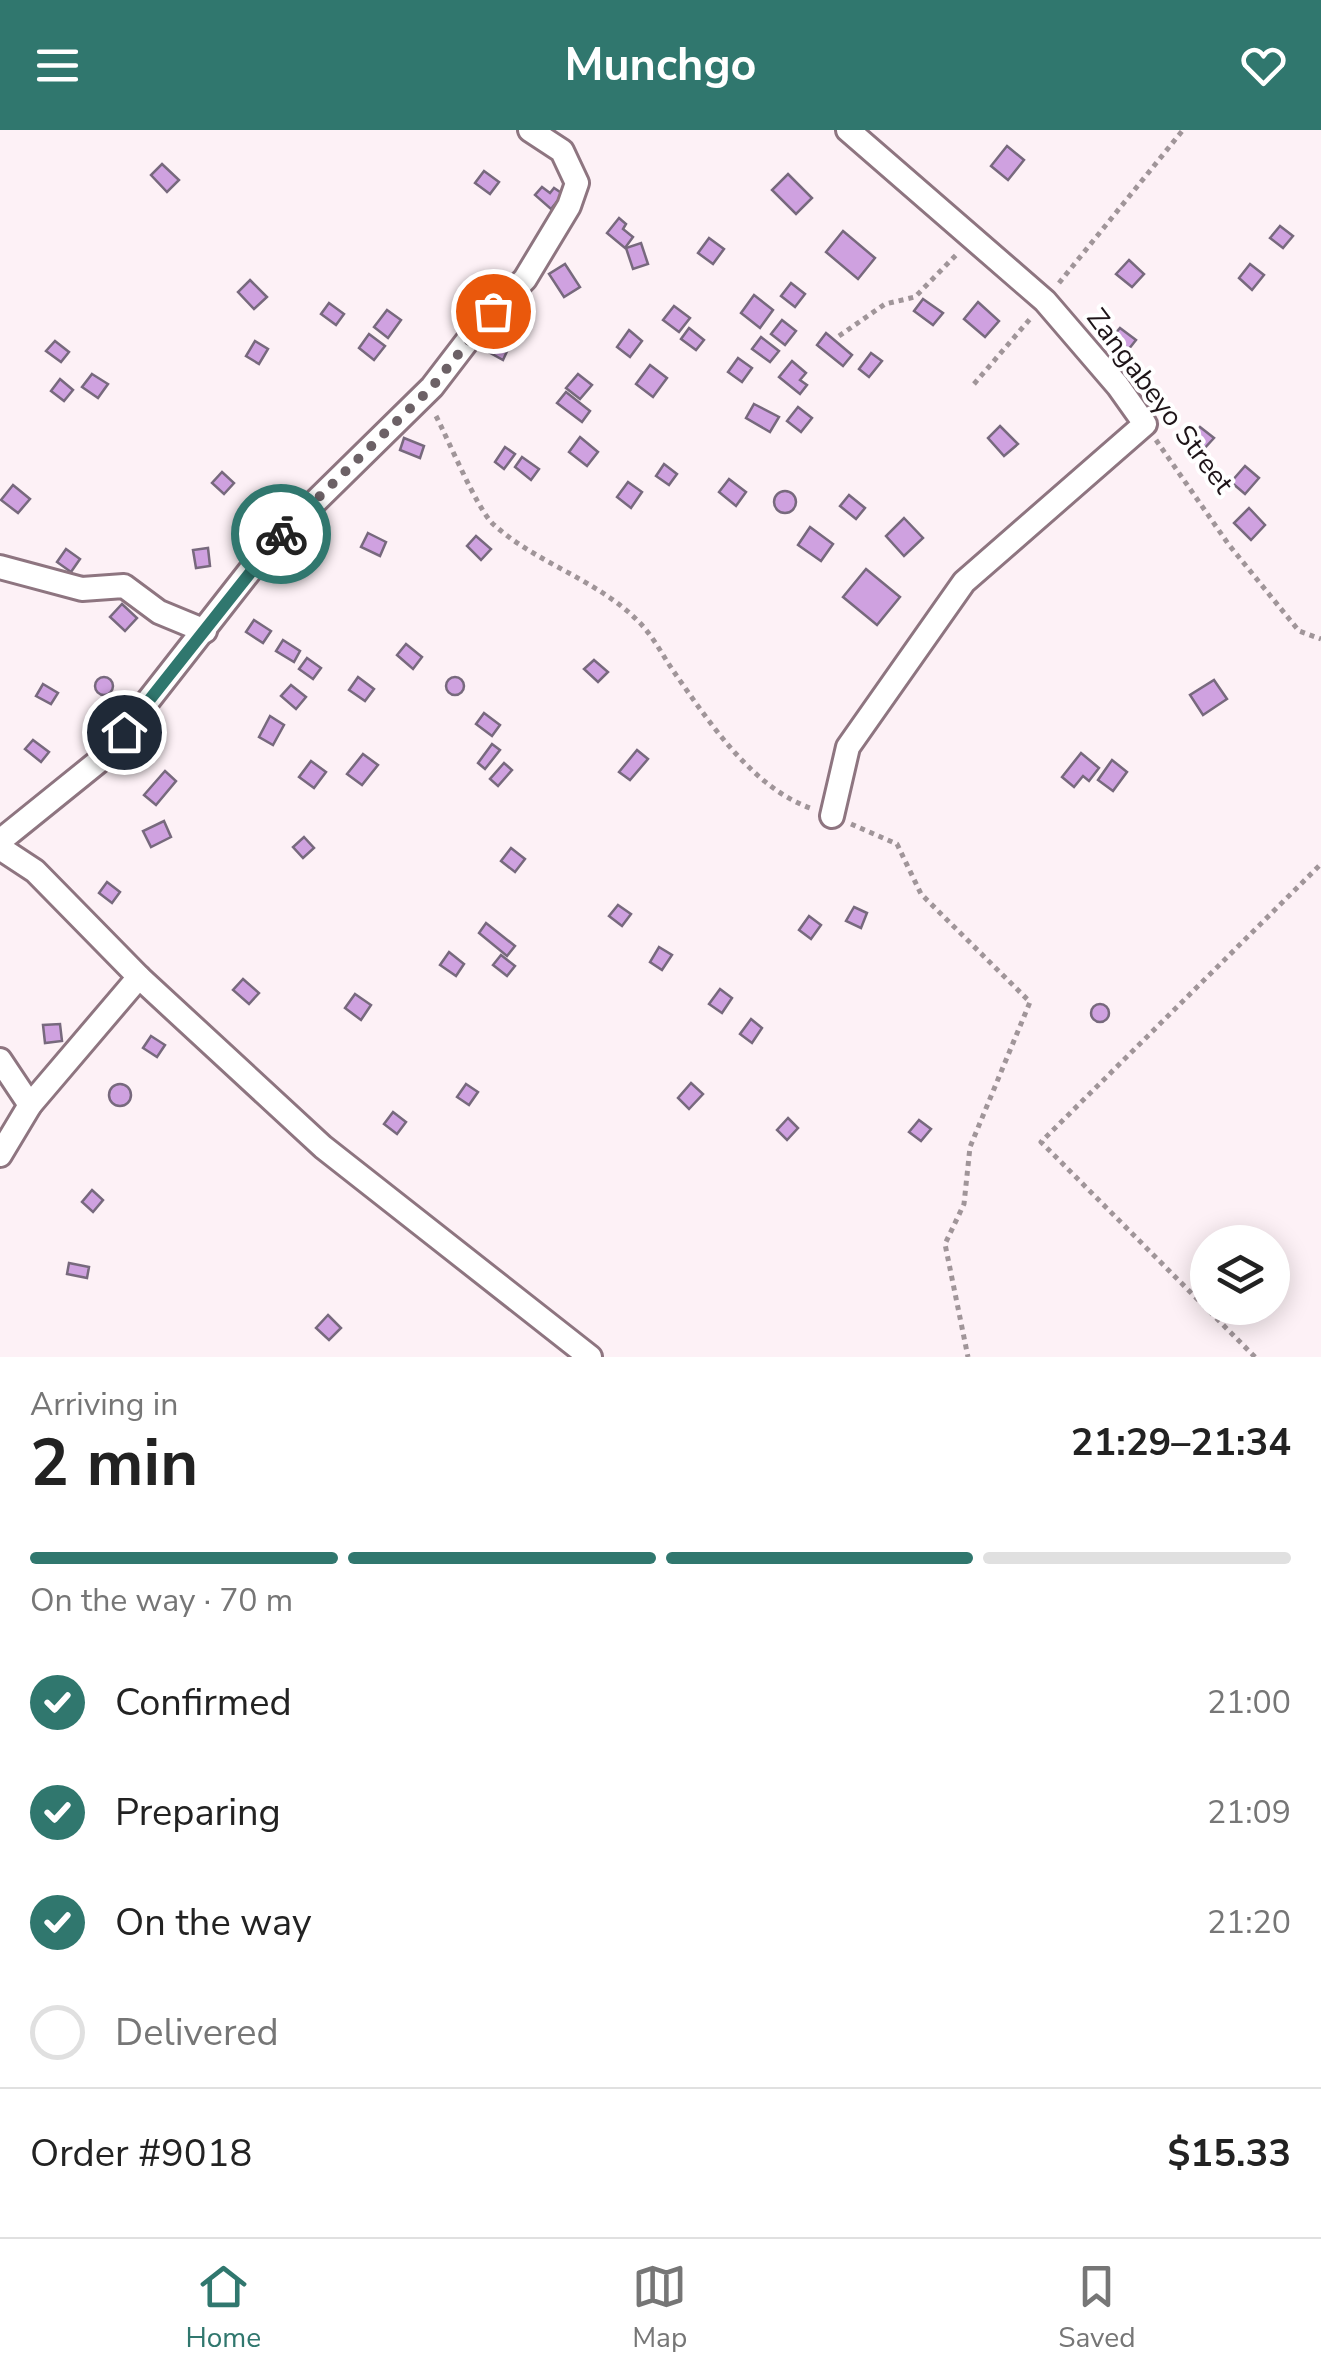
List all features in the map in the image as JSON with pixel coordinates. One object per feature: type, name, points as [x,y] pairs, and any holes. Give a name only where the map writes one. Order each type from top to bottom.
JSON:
[{"type":"street","points":[[530,130],[562,150],[577,183],[569,206],[525,278],[478,327],[432,387],[266,549],[206,631],[104,757],[0,845],[35,871],[139,977],[324,1147],[590,1357]]},
{"type":"street","name":"Zangabeyo Street","points":[[848,130],[1046,300],[1145,424]]},
{"type":"street","points":[[832,816],[848,747],[964,582],[1145,424]]},
{"type":"street","points":[[0,567],[82,589],[124,586],[158,612],[206,631]]},
{"type":"street","points":[[0,1155],[30,1105],[139,977]]},
{"type":"street","points":[[0,1060],[30,1105]]},
{"type":"path","points":[[974,384],[1183,130]]},
{"type":"path","points":[[839,336],[885,304],[916,298],[974,239]]},
{"type":"path","points":[[432,387],[434,412],[490,522],[537,556],[598,587],[640,623],[704,715],[766,784],[798,804],[897,844],[921,894],[1030,1002],[970,1147],[964,1204],[945,1244],[968,1357]]},
{"type":"path","name":"Zangabeyo Street","points":[[1145,424],[1252,574],[1299,630],[1321,639]]},
{"type":"path","points":[[1255,1357],[1041,1142],[1321,864]]},
{"type":"building","points":[[1007,146],[1024,160],[1008,180],[991,166]]},
{"type":"building","points":[[162,164],[179,180],[167,192],[151,175]]},
{"type":"building","points":[[484,171],[499,182],[490,194],[475,183]]},
{"type":"building","points":[[788,174],[812,198],[796,214],[772,190]]},
{"type":"building","points":[[542,187],[550,193],[554,188],[563,194],[551,209],[535,195]]},
{"type":"building","points":[[619,218],[626,224],[623,229],[633,237],[625,248],[607,233]]},
{"type":"building","points":[[1280,226],[1293,236],[1283,248],[1270,238]]},
{"type":"building","points":[[843,231],[875,258],[858,279],[826,252]]},
{"type":"building","points":[[709,238],[724,249],[713,264],[698,253]]},
{"type":"building","points":[[641,243],[648,264],[633,269],[626,248]]},
{"type":"building","points":[[1129,260],[1144,274],[1132,287],[1116,274]]},
{"type":"building","points":[[565,264],[580,287],[564,297],[549,274]]},
{"type":"building","points":[[1250,264],[1264,275],[1252,290],[1239,278]]},
{"type":"building","points":[[250,280],[267,297],[254,309],[238,292]]},
{"type":"building","points":[[791,283],[805,294],[795,307],[781,296]]},
{"type":"building","points":[[754,295],[773,310],[760,328],[741,313]]},
{"type":"building","points":[[923,299],[943,313],[933,325],[914,311]]},
{"type":"building","points":[[978,302],[999,321],[985,337],[964,319]]},
{"type":"building","points":[[329,303],[344,314],[336,325],[321,314]]},
{"type":"building","points":[[674,306],[690,318],[679,332],[663,320]]},
{"type":"building","points":[[387,310],[401,320],[388,338],[374,327]]},
{"type":"building","points":[[782,320],[796,331],[785,345],[771,334]]},
{"type":"building","points":[[689,328],[704,340],[696,350],[681,339]]},
{"type":"building","points":[[1120,328],[1136,340],[1124,355],[1107,343]]},
{"type":"building","points":[[629,330],[642,341],[630,357],[617,347]]},
{"type":"building","points":[[826,333],[852,355],[843,366],[817,345]]},
{"type":"building","points":[[369,334],[385,346],[374,360],[359,348]]},
{"type":"building","points":[[761,337],[779,351],[770,362],[752,349]]},
{"type":"building","points":[[492,338],[509,347],[503,360],[485,350]]},
{"type":"building","points":[[55,341],[69,352],[61,362],[46,351]]},
{"type":"building","points":[[255,341],[268,349],[259,364],[246,356]]},
{"type":"building","points":[[871,353],[882,361],[869,377],[859,369]]},
{"type":"building","points":[[738,358],[752,368],[742,382],[728,372]]},
{"type":"building","points":[[792,361],[806,373],[800,380],[807,385],[800,394],[779,377]]},
{"type":"building","points":[[650,365],[667,378],[653,397],[636,384]]},
{"type":"building","points":[[92,374],[108,384],[98,398],[82,387]]},
{"type":"building","points":[[578,374],[592,385],[580,399],[566,388]]},
{"type":"building","points":[[60,379],[73,390],[64,401],[51,391]]},
{"type":"building","points":[[566,392],[590,411],[582,422],[557,403]]},
{"type":"building","points":[[754,404],[779,417],[770,432],[746,418]]},
{"type":"building","points":[[798,407],[812,418],[801,432],[787,421]]},
{"type":"building","points":[[1000,426],[1018,444],[1004,456],[988,438]]},
{"type":"building","points":[[1200,427],[1214,438],[1202,451],[1189,440]]},
{"type":"building","points":[[580,437],[598,452],[587,466],[569,452]]},
{"type":"building","points":[[404,438],[424,446],[420,458],[400,450]]},
{"type":"building","points":[[505,447],[515,454],[504,469],[495,462]]},
{"type":"building","points":[[522,457],[539,469],[531,480],[515,467]]},
{"type":"building","points":[[664,464],[677,474],[669,485],[656,476]]},
{"type":"building","points":[[1245,466],[1259,478],[1245,494],[1231,482]]},
{"type":"building","points":[[222,472],[234,483],[224,494],[212,483]]},
{"type":"building","points":[[729,479],[746,492],[736,506],[719,492]]},
{"type":"building","points":[[628,482],[642,492],[631,508],[617,497]]},
{"type":"building","points":[[13,485],[30,499],[18,513],[1,500]]},
{"type":"building","points":[[785,491],[796,502],[785,513],[774,502]]},
{"type":"building","points":[[849,495],[865,508],[856,519],[840,506]]},
{"type":"building","points":[[1249,508],[1265,525],[1251,540],[1234,523]]},
{"type":"building","points":[[904,518],[923,538],[904,556],[886,536]]},
{"type":"building","points":[[810,527],[833,544],[821,561],[798,545]]},
{"type":"building","points":[[368,533],[386,542],[380,556],[361,547]]},
{"type":"building","points":[[476,536],[491,549],[481,560],[467,546]]},
{"type":"building","points":[[208,548],[210,566],[196,568],[193,550]]},
{"type":"building","points":[[66,549],[80,559],[71,572],[57,562]]},
{"type":"building","points":[[866,569],[900,597],[877,625],[843,597]]},
{"type":"building","points":[[122,604],[137,618],[125,631],[110,617]]},
{"type":"building","points":[[254,620],[271,631],[263,643],[246,632]]},
{"type":"building","points":[[283,640],[300,651],[294,662],[276,651]]},
{"type":"building","points":[[406,644],[422,657],[413,669],[397,655]]},
{"type":"building","points":[[307,658],[321,668],[313,679],[299,669]]},
{"type":"building","points":[[594,660],[608,672],[598,682],[584,669]]},
{"type":"building","points":[[104,677],[113,686],[104,695],[95,686]]},
{"type":"building","points":[[358,677],[374,689],[365,701],[349,690]]},
{"type":"building","points":[[455,677],[464,686],[455,695],[446,686]]},
{"type":"building","points":[[1214,680],[1227,699],[1203,715],[1190,695]]},
{"type":"building","points":[[43,684],[58,693],[51,704],[36,696]]},
{"type":"building","points":[[291,685],[306,697],[296,709],[281,696]]},
{"type":"building","points":[[484,713],[500,725],[492,736],[476,724]]},
{"type":"building","points":[[270,716],[284,725],[273,745],[259,737]]},
{"type":"building","points":[[33,740],[49,752],[41,762],[25,749]]},
{"type":"building","points":[[492,744],[500,750],[485,769],[478,763]]},
{"type":"building","points":[[637,750],[648,759],[630,780],[619,772]]},
{"type":"building","points":[[1081,753],[1099,768],[1089,781],[1083,776],[1074,787],[1062,777]]},
{"type":"building","points":[[363,754],[378,765],[362,785],[347,774]]},
{"type":"building","points":[[1112,760],[1127,772],[1113,791],[1098,780]]},
{"type":"building","points":[[311,761],[326,772],[314,788],[299,777]]},
{"type":"building","points":[[504,763],[512,770],[498,786],[490,779]]},
{"type":"building","points":[[165,771],[176,781],[156,805],[144,795]]},
{"type":"building","points":[[164,821],[171,837],[151,847],[143,831]]},
{"type":"building","points":[[304,837],[314,848],[303,858],[293,847]]},
{"type":"building","points":[[511,848],[525,859],[515,872],[501,861]]},
{"type":"building","points":[[107,882],[120,892],[112,903],[99,893]]},
{"type":"building","points":[[618,905],[631,914],[622,926],[609,916]]},
{"type":"building","points":[[854,907],[867,913],[861,928],[846,921]]},
{"type":"building","points":[[809,916],[821,925],[811,939],[799,930]]},
{"type":"building","points":[[486,923],[515,946],[507,956],[479,933]]},
{"type":"building","points":[[659,947],[672,955],[662,970],[650,962]]},
{"type":"building","points":[[449,952],[464,964],[456,976],[440,965]]},
{"type":"building","points":[[501,955],[515,966],[507,976],[493,965]]},
{"type":"building","points":[[243,979],[259,993],[249,1004],[233,990]]},
{"type":"building","points":[[720,989],[732,998],[722,1013],[709,1004]]},
{"type":"building","points":[[355,994],[371,1005],[361,1020],[345,1008]]},
{"type":"building","points":[[1100,1004],[1109,1013],[1100,1022],[1091,1013]]},
{"type":"building","points":[[751,1019],[762,1028],[752,1043],[740,1034]]},
{"type":"building","points":[[60,1024],[62,1041],[45,1043],[43,1025]]},
{"type":"building","points":[[151,1036],[165,1045],[157,1057],[143,1048]]},
{"type":"building","points":[[691,1083],[703,1094],[689,1109],[678,1098]]},
{"type":"building","points":[[120,1084],[128,1087],[128,1103],[120,1106],[112,1103],[109,1095],[112,1087]]},
{"type":"building","points":[[466,1084],[478,1092],[469,1105],[457,1097]]},
{"type":"building","points":[[393,1112],[406,1122],[397,1134],[384,1124]]},
{"type":"building","points":[[788,1118],[798,1128],[787,1140],[777,1130]]},
{"type":"building","points":[[919,1120],[931,1129],[921,1141],[909,1132]]},
{"type":"building","points":[[92,1190],[103,1200],[93,1212],[82,1202]]},
{"type":"building","points":[[69,1263],[89,1267],[87,1278],[67,1274]]},
{"type":"building","points":[[328,1315],[341,1328],[329,1340],[316,1328]]},
{"type":"way so far","points":[[281,534],[432,387],[493,311]]},
{"type":"route","points":[[124,732],[281,534]]}]
